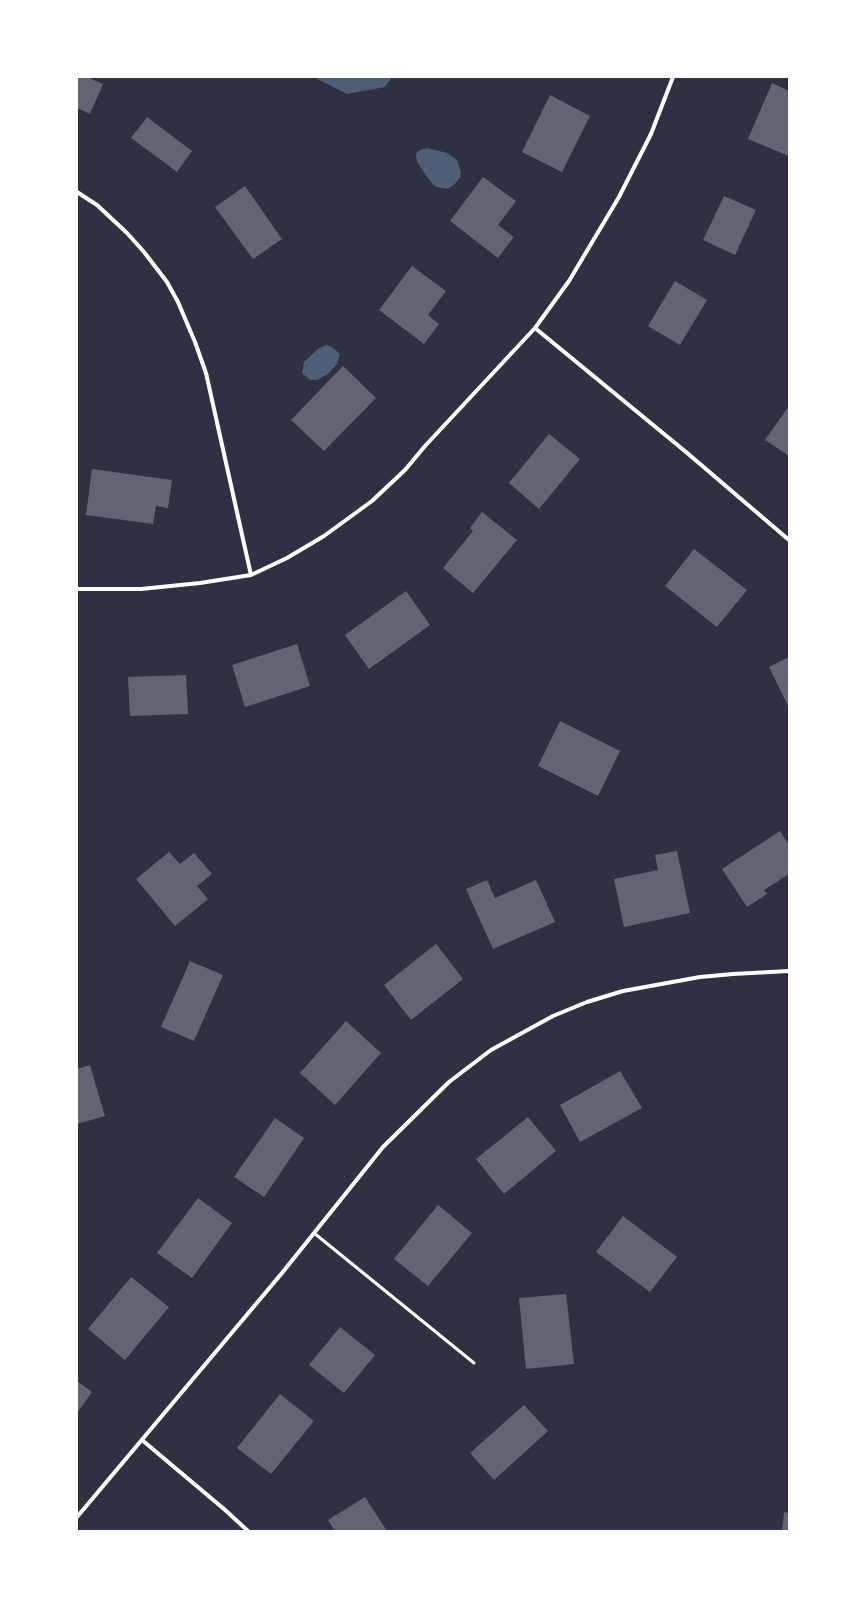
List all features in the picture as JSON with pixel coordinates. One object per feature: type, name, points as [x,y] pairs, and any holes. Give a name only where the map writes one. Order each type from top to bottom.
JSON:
[{"type":"street","points":[[77,589],[141,589],[200,583],[251,575],[287,558],[324,536],[372,501],[405,470],[425,446],[535,328],[569,281],[619,197],[651,134],[672,77]]},
{"type":"street","points":[[77,192],[97,205],[127,233],[167,282],[178,302],[196,342],[206,373],[251,575]]},
{"type":"street","points":[[535,328],[686,452],[789,540]]},
{"type":"street","points":[[77,1517],[282,1273],[383,1147],[449,1082],[491,1050],[553,1016],[587,1002],[623,991],[707,976],[789,971]]},
{"type":"street","points":[[142,1440],[248,1531]]},
{"type":"lane","points":[[314,1233],[474,1363]]},
{"type":"water","points":[[313,77],[392,77],[385,87],[347,94]]},
{"type":"water","points":[[427,148],[447,153],[457,160],[461,172],[460,178],[454,185],[447,189],[436,187],[432,184],[417,162],[416,154],[418,151]]},
{"type":"water","points":[[326,345],[332,347],[340,354],[337,364],[328,374],[317,380],[310,380],[302,373],[304,362],[318,349]]},
{"type":"building","points":[[77,77],[87,77],[103,84],[90,114],[77,108]]},
{"type":"building","points":[[772,83],[789,91],[789,156],[748,139]]},
{"type":"building","points":[[550,95],[590,116],[562,172],[522,152]]},
{"type":"building","points":[[147,117],[192,151],[177,172],[131,138]]},
{"type":"building","points":[[483,177],[516,201],[498,225],[514,237],[498,258],[450,221]]},
{"type":"building","points":[[245,186],[282,239],[253,259],[215,207]]},
{"type":"building","points":[[724,196],[756,210],[735,255],[703,240]]},
{"type":"building","points":[[412,266],[446,291],[428,315],[439,324],[424,344],[379,310]]},
{"type":"building","points":[[675,281],[707,300],[680,345],[648,326]]},
{"type":"building","points":[[343,366],[376,398],[324,451],[291,420]]},
{"type":"building","points":[[789,406],[789,456],[765,440]]},
{"type":"building","points":[[549,434],[580,459],[539,509],[509,483]]},
{"type":"building","points":[[92,469],[172,480],[168,508],[156,506],[153,524],[86,515]]},
{"type":"building","points":[[482,512],[517,540],[473,593],[443,568],[473,531],[470,528]]},
{"type":"building","points":[[694,549],[747,590],[717,627],[665,586]]},
{"type":"building","points":[[406,591],[430,625],[369,669],[345,635]]},
{"type":"building","points":[[297,644],[310,686],[245,707],[232,665]]},
{"type":"building","points":[[789,657],[789,708],[769,667]]},
{"type":"building","points":[[186,675],[188,714],[130,716],[128,677]]},
{"type":"building","points":[[560,721],[620,751],[598,796],[538,766]]},
{"type":"building","points":[[780,831],[789,845],[789,874],[764,890],[767,894],[747,907],[722,869]]},
{"type":"building","points":[[677,851],[690,913],[624,927],[614,879],[658,870],[655,855]]},
{"type":"building","points":[[169,852],[180,864],[194,853],[212,874],[197,886],[208,899],[175,926],[136,879]]},
{"type":"building","points":[[487,880],[495,898],[536,880],[555,922],[493,949],[466,889]]},
{"type":"building","points":[[436,944],[463,979],[411,1020],[384,985]]},
{"type":"building","points":[[190,961],[223,975],[194,1041],[161,1027]]},
{"type":"building","points":[[346,1021],[381,1053],[335,1105],[300,1073]]},
{"type":"building","points":[[90,1065],[105,1116],[77,1124],[77,1069]]},
{"type":"building","points":[[620,1071],[642,1108],[580,1142],[560,1105]]},
{"type":"building","points":[[528,1117],[556,1151],[504,1194],[476,1159]]},
{"type":"building","points":[[275,1118],[304,1138],[264,1197],[234,1177]]},
{"type":"building","points":[[198,1198],[232,1223],[192,1278],[157,1253]]},
{"type":"building","points":[[438,1205],[472,1233],[428,1286],[394,1259]]},
{"type":"building","points":[[623,1216],[677,1257],[650,1292],[596,1252]]},
{"type":"building","points":[[131,1277],[169,1307],[125,1360],[88,1329]]},
{"type":"building","points":[[566,1294],[574,1364],[526,1369],[519,1298]]},
{"type":"building","points":[[340,1327],[375,1355],[344,1393],[309,1365]]},
{"type":"building","points":[[77,1381],[92,1392],[77,1413]]},
{"type":"building","points":[[280,1394],[314,1421],[271,1474],[237,1448]]},
{"type":"building","points":[[524,1405],[548,1431],[494,1480],[470,1453]]},
{"type":"building","points":[[365,1497],[387,1531],[335,1531],[328,1520]]},
{"type":"building","points":[[784,1512],[789,1513],[789,1531],[782,1531]]}]
